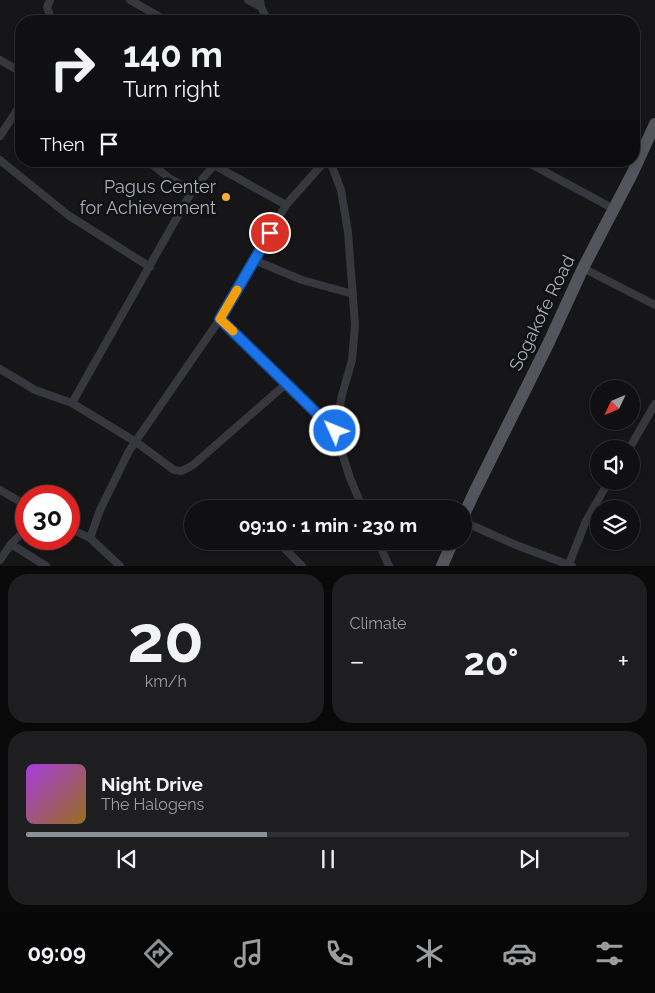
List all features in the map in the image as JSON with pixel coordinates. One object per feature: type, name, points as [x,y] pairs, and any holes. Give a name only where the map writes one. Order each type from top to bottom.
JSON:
[{"type":"main road","name":"Sogakofe Road","points":[[640,155],[655,124]]},
{"type":"main road","name":"Sogakofe Road","points":[[471,500],[549,342],[582,268],[634,167]]},
{"type":"main road","points":[[442,566],[449,550]]},
{"type":"street","points":[[50,0],[47,7],[50,15]]},
{"type":"street","points":[[130,0],[156,15]]},
{"type":"street","points":[[248,0],[260,4]]},
{"type":"street","points":[[0,60],[15,69]]},
{"type":"street","points":[[0,136],[15,113]]},
{"type":"street","points":[[0,160],[68,215],[150,267]]},
{"type":"street","points":[[155,167],[169,178],[192,191]]},
{"type":"street","points":[[72,403],[192,191],[212,167]]},
{"type":"street","points":[[218,167],[286,205]]},
{"type":"street","points":[[90,538],[100,510],[118,471],[220,319],[286,205],[320,167]]},
{"type":"street","points":[[332,167],[342,190],[348,232],[355,325],[352,360],[342,395],[335,431]]},
{"type":"street","points":[[536,167],[614,209]]},
{"type":"street","points":[[254,260],[287,272],[302,280],[353,294]]},
{"type":"street","points":[[582,268],[655,305]]},
{"type":"street","points":[[220,319],[335,431],[359,500]]},
{"type":"street","points":[[0,370],[34,390],[72,403],[136,442],[174,470],[182,471],[193,465],[287,383]]},
{"type":"street","points":[[634,440],[654,408]]},
{"type":"street","points":[[0,490],[15,499]]},
{"type":"street","points":[[472,525],[516,545],[570,565],[586,521],[604,490]]},
{"type":"street","points":[[80,533],[90,538],[120,566]]},
{"type":"street","points":[[0,560],[15,540]]},
{"type":"street","points":[[11,544],[46,566]]},
{"type":"street","points":[[287,550],[302,566]]},
{"type":"street","points":[[382,550],[389,566]]},
{"type":"slow traffic","points":[[233,331],[220,319],[237,290]]},
{"type":"place","name":"Pagus Center for Achievement","points":[[226,197]]},
{"type":"route","points":[[270,233],[220,319],[335,431]]}]
